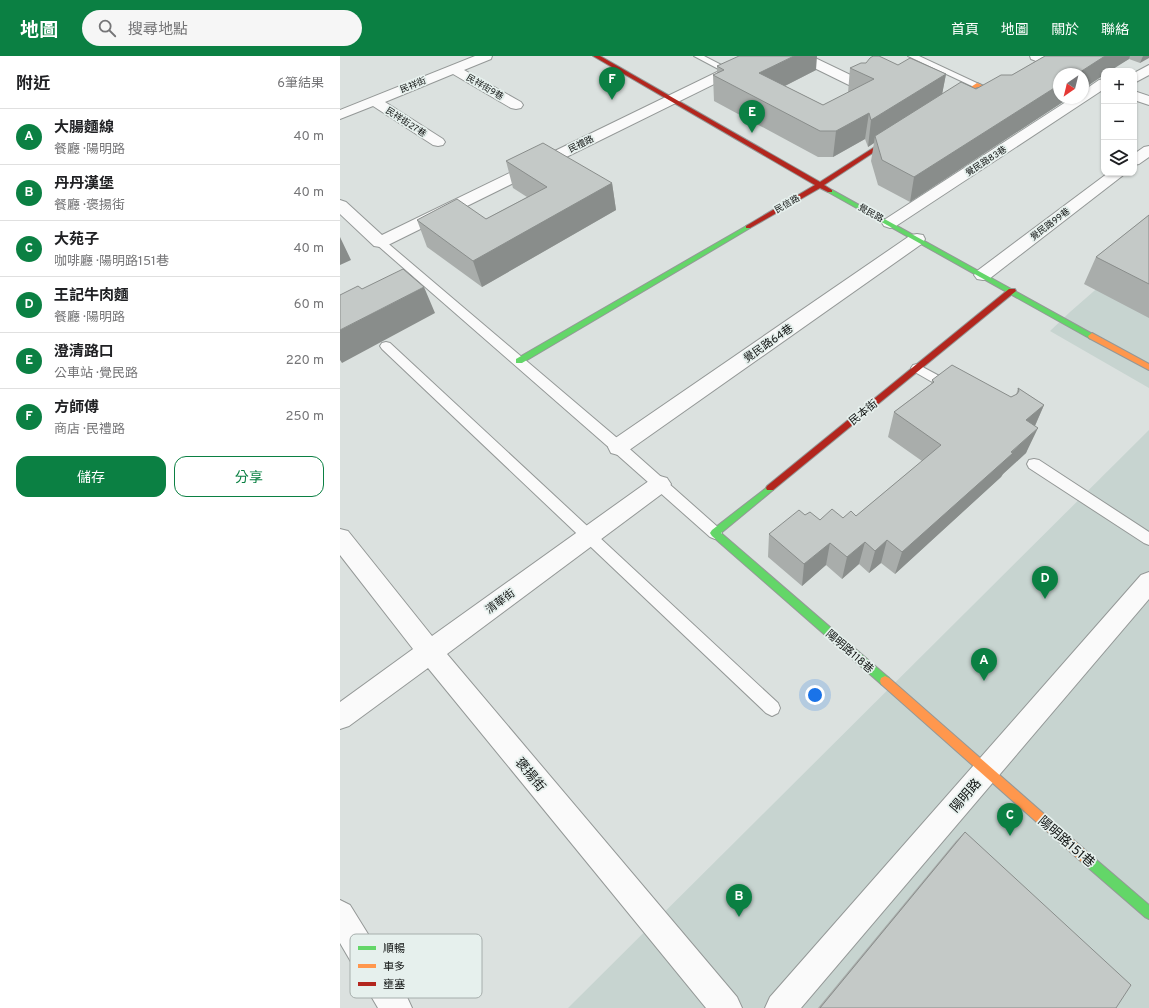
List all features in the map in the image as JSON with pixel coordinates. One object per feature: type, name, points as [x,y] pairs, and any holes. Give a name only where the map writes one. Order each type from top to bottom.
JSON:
[{"type":"street","name":"民祥街","points":[[340,115],[486,56]]},
{"type":"street","name":"覺民路","points":[[596,56],[820,184],[1149,367]]},
{"type":"street","name":"民禮路","points":[[380,242],[760,56]]},
{"type":"street","points":[[801,56],[858,84]]},
{"type":"street","points":[[1036,56],[1068,68]]},
{"type":"street","points":[[1039,71],[1053,62]]},
{"type":"street","name":"民祥街9巷","points":[[453,69],[516,105]]},
{"type":"street","points":[[1137,77],[1149,69]]},
{"type":"street","points":[[1089,77],[1101,82]]},
{"type":"street","points":[[944,106],[977,85],[1000,95],[1013,87]]},
{"type":"street","name":"覺民路83巷","points":[[1089,93],[1101,85]]},
{"type":"street","points":[[1137,96],[1149,101]]},
{"type":"street","name":"民祥街27巷","points":[[374,101],[438,142]]},
{"type":"street","name":"覺民路83巷","points":[[890,223],[1071,104]]},
{"type":"street","name":"民信路","points":[[519,361],[820,184],[905,131]]},
{"type":"street","points":[[1140,161],[1149,150]]},
{"type":"street","name":"覺民路99巷","points":[[983,275],[1114,176]]},
{"type":"street","points":[[340,205],[380,242]]},
{"type":"street","name":"覺民路64巷","points":[[618,447],[918,239]]},
{"type":"street","name":"民本街","points":[[715,533],[1012,291]]},
{"type":"street","name":"清華街","points":[[340,717],[660,484]]},
{"type":"street","name":"陽明路118巷","points":[[715,533],[986,770]]},
{"type":"street","name":"褒揚街","points":[[340,538],[430,652],[726,1008]]},
{"type":"street","name":"陽明路","points":[[781,1008],[1149,582]]},
{"type":"street","name":"陽明路151巷","points":[[986,770],[1149,913]]},
{"type":"street","points":[[340,915],[351,934]]},
{"type":"street","points":[[390,998],[396,1008]]},
{"type":"lane","points":[[698,56],[729,71]]},
{"type":"lane","points":[[912,56],[977,85]]},
{"type":"lane","points":[[380,242],[519,361],[715,533]]},
{"type":"lane","points":[[386,346],[772,708]]},
{"type":"lane","points":[[917,368],[962,394]]},
{"type":"lane","points":[[1034,464],[1149,539]]},
{"type":"shaded area","points":[[1149,243],[1149,388],[1050,331]]},
{"type":"shaded area","points":[[1149,430],[1149,1008],[568,1008]]},
{"type":"building","points":[[739,56],[794,56],[759,73],[823,105],[874,79],[850,68],[861,63],[866,63],[873,56],[879,56],[898,65],[910,58],[946,74],[871,120],[869,113],[836,131],[820,131],[713,75],[724,70],[717,66]]},
{"type":"building","points":[[1045,56],[1105,56],[1086,68],[1053,68],[1053,89],[914,177],[882,160],[875,136],[961,82],[976,89],[1001,75],[1012,75]]},
{"type":"building","points":[[543,143],[612,183],[473,261],[417,220],[457,199],[486,219],[547,187],[506,161]]},
{"type":"building","points":[[1149,215],[1149,284],[1096,257]]},
{"type":"building","points":[[403,269],[424,287],[340,330],[340,295],[358,286],[362,289]]},
{"type":"building","points":[[952,365],[1011,397],[1017,394],[1019,391],[1018,388],[1044,405],[1026,420],[1038,428],[1011,452],[1013,453],[902,552],[887,540],[875,551],[865,542],[847,557],[830,543],[804,564],[769,534],[799,510],[805,515],[810,512],[820,520],[832,509],[843,518],[851,511],[856,516],[941,445],[894,412],[934,382],[932,380]]},
{"type":"building","points":[[965,832],[1131,985],[1116,1008],[820,1008]]},
{"type":"traffic: fast","points":[[830,191],[1092,336]]},
{"type":"traffic: fast","points":[[519,361],[748,227]]},
{"type":"traffic: fast","points":[[770,488],[715,533],[885,681]]},
{"type":"traffic: fast","points":[[1089,861],[1149,913]]},
{"type":"traffic: slow","points":[[949,103],[977,85],[1000,95],[1008,90]]},
{"type":"traffic: slow","points":[[1092,336],[1149,367]]},
{"type":"traffic: slow","points":[[885,681],[1089,861]]},
{"type":"traffic: jam","points":[[596,56],[830,191]]},
{"type":"traffic: jam","points":[[748,227],[820,185],[897,135]]},
{"type":"traffic: jam","points":[[770,488],[1012,291]]},
{"type":"place","name":"方師傅","points":[[612,100]]},
{"type":"place","name":"澄清路口","points":[[752,133]]},
{"type":"place","name":"王記牛肉麵","points":[[1045,599]]},
{"type":"place","name":"大腸麵線","points":[[984,681]]},
{"type":"place","name":"大苑子","points":[[1010,836]]},
{"type":"place","name":"丹丹漢堡","points":[[739,917]]}]
